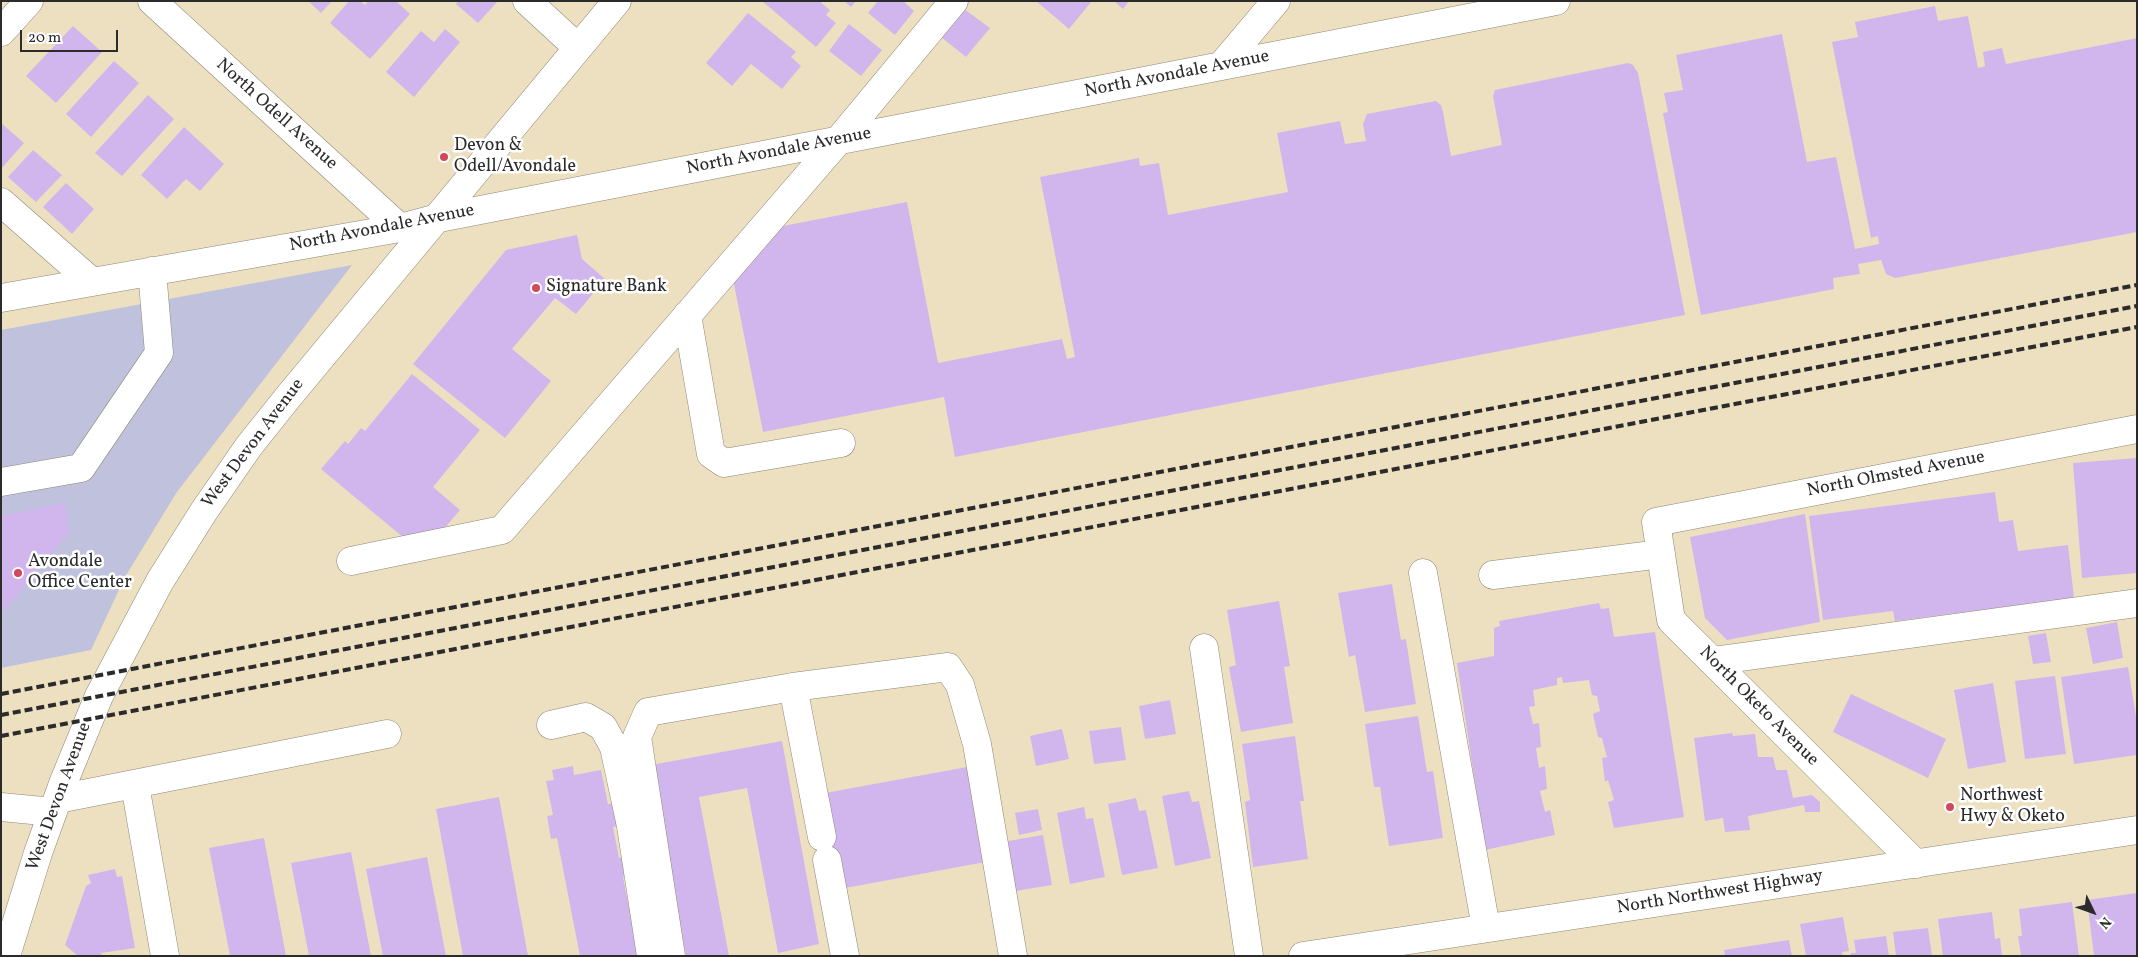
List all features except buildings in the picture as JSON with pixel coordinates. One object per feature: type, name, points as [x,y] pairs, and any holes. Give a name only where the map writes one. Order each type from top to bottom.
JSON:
[{"type":"street","points":[[1,32],[29,1]]},
{"type":"street","name":"North Odell Avenue","points":[[152,1],[400,228]]},
{"type":"street","points":[[527,1],[578,48]]},
{"type":"street","name":"West Devon Avenue","points":[[6,956],[55,805],[89,719],[160,581],[204,510],[249,446],[434,219],[617,1]]},
{"type":"street","points":[[351,560],[502,530],[838,141],[954,1]]},
{"type":"street","points":[[1222,66],[1276,1]]},
{"type":"street","name":"North Avondale Avenue","points":[[1,298],[400,228],[434,219],[1222,66],[1519,5],[1556,1]]},
{"type":"street","points":[[1,202],[92,282]]},
{"type":"street","points":[[1,482],[81,468],[159,353],[152,271]]},
{"type":"street","points":[[687,315],[711,454],[724,463],[842,443]]},
{"type":"street","name":"North Olmsted Avenue","points":[[1656,522],[2137,429]]},
{"type":"street","name":"North Oketo Avenue","points":[[1656,522],[1671,620],[1916,864]]},
{"type":"street","points":[[1493,575],[1661,554]]},
{"type":"street","points":[[1423,573],[1486,928]]},
{"type":"street","points":[[1712,661],[2137,602]]},
{"type":"street","points":[[1204,648],[1249,956]]},
{"type":"street","points":[[671,956],[637,737],[648,712],[794,687],[948,667],[960,685],[977,744],[1014,956]]},
{"type":"street","points":[[794,687],[845,956]]},
{"type":"street","points":[[551,725],[586,717],[603,727],[614,747],[631,826],[652,956]]},
{"type":"street","points":[[1,807],[55,805],[135,785],[387,734]]},
{"type":"street","points":[[135,785],[165,956]]},
{"type":"street","name":"North Northwest Highway","points":[[1303,956],[2137,830]]},
{"type":"shaded area","points":[[352,265],[177,492],[125,577],[91,650],[1,668],[1,330]]},
{"type":"railway","points":[[1,694],[2137,285]]},
{"type":"railway","points":[[1,715],[2137,306]]},
{"type":"railway","points":[[1,736],[2137,327]]},
{"type":"place","name":"Devon & Odell/Avondale","points":[[444,157]]},
{"type":"place","name":"Signature Bank","points":[[536,288]]},
{"type":"place","name":"Avondale Office Center","points":[[18,573]]},
{"type":"place","name":"Northwest Hwy & Oketo","points":[[1950,807]]}]
